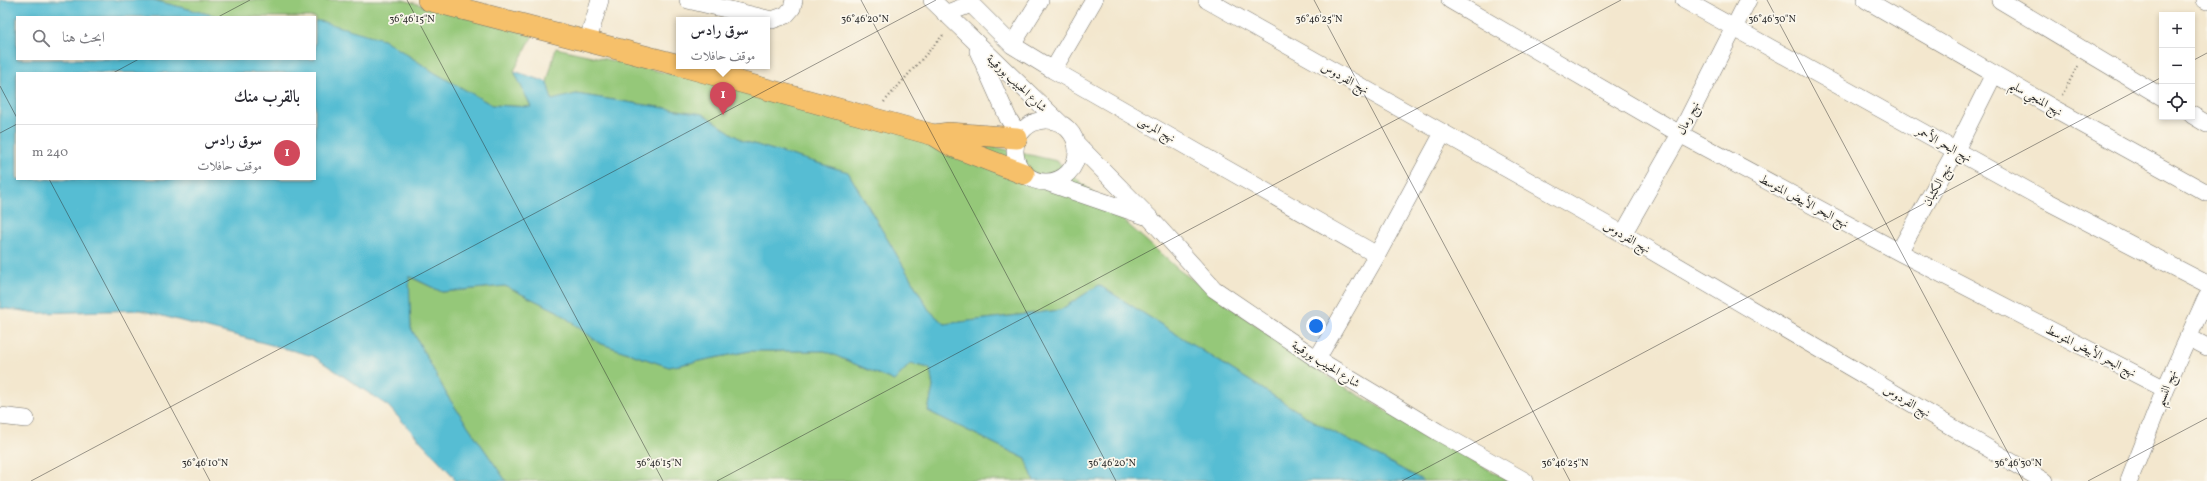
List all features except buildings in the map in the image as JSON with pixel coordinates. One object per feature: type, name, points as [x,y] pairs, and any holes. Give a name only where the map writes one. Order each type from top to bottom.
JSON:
[{"type":"main road","points":[[428,0],[588,40],[676,64]]},
{"type":"main road","points":[[693,69],[934,135],[952,146],[1024,174]]},
{"type":"main road","points":[[934,135],[949,132],[1018,136]]},
{"type":"street","points":[[588,40],[600,0]]},
{"type":"street","points":[[688,0],[759,17]]},
{"type":"street","points":[[770,20],[786,15],[792,8],[794,0]]},
{"type":"street","name":"شارع الحبيب بورقيبة","points":[[932,0],[949,19],[1060,123]]},
{"type":"street","points":[[1012,45],[1040,0]]},
{"type":"street","points":[[1052,70],[1094,0]]},
{"type":"street","name":"نهج الفردوس","points":[[1207,0],[1622,234],[2044,481]]},
{"type":"street","name":"نهج البحر الأبيض المتوسط","points":[[1450,0],[1680,134],[1900,252],[2165,389]]},
{"type":"street","name":"نهج البحر الأحمر","points":[[1684,0],[2045,200],[2207,284]]},
{"type":"street","name":"نهج رمال","points":[[1622,234],[1680,134],[1748,0]]},
{"type":"street","name":"نهج المنجي سليم","points":[[1866,0],[2055,109],[2207,193]]},
{"type":"street","points":[[2000,0],[2159,95]]},
{"type":"street","name":"نهج المرسى","points":[[949,19],[971,4],[1012,45],[1052,70],[1377,255]]},
{"type":"street","name":"شارع الحبيب بورقيبة","points":[[974,42],[1008,118],[1018,136]]},
{"type":"street","name":"نهج الكثبان","points":[[1900,252],[1956,150],[1994,74]]},
{"type":"street","points":[[2195,117],[2207,124]]},
{"type":"street","points":[[1048,120],[1060,123],[1070,132],[1076,143],[1076,161],[1072,169],[1062,178],[1049,183],[1032,180],[1018,167],[1015,158],[1018,136],[1035,121],[1048,120]]},
{"type":"street","points":[[1317,358],[1377,255],[1444,133]]},
{"type":"street","name":"شارع الحبيب بورقيبة","points":[[1076,143],[1149,217],[1214,289],[1317,358],[1438,432],[1526,481]]},
{"type":"street","name":"شارع الحبيب بورقيبة","points":[[1049,183],[1149,217]]},
{"type":"street","name":"نهج النسيم","points":[[2130,481],[2165,389],[2207,296]]},
{"type":"street","points":[[2188,337],[2207,347]]},
{"type":"street","points":[[0,416],[26,419]]},
{"type":"path","points":[[870,118],[949,19]]},
{"type":"path","points":[[2055,109],[2086,52]]},
{"type":"green space","points":[[153,0],[403,0],[533,35],[514,71],[532,107],[492,105],[435,73],[383,39],[316,21],[316,16],[216,16]]},
{"type":"green space","points":[[556,48],[1057,161],[1179,270],[1336,382],[1509,481],[1424,481],[1313,421],[1099,285],[1060,310],[944,324],[929,310],[848,172],[743,141],[703,114],[576,94],[552,101],[547,82]]},
{"type":"green space","points":[[408,276],[442,292],[505,286],[557,311],[599,343],[669,367],[750,351],[825,351],[894,381],[910,364],[930,368],[933,387],[928,411],[1026,459],[1034,481],[506,481],[448,397],[411,328]]},
{"type":"water","points":[[0,0],[153,0],[216,16],[16,16],[16,60],[316,60],[316,21],[320,21],[383,39],[435,73],[492,105],[531,107],[514,71],[547,82],[552,100],[576,94],[703,114],[743,141],[848,172],[929,310],[944,324],[1060,310],[1099,285],[1313,421],[1424,481],[1034,481],[1026,459],[928,411],[933,387],[930,368],[910,364],[894,381],[825,351],[750,351],[669,367],[599,343],[557,311],[505,286],[442,292],[409,276],[411,328],[448,397],[506,481],[455,481],[453,476],[388,406],[313,356],[140,310],[39,313],[0,308]]},
{"type":"place","name":"سوق رادس","points":[[723,115]]}]
